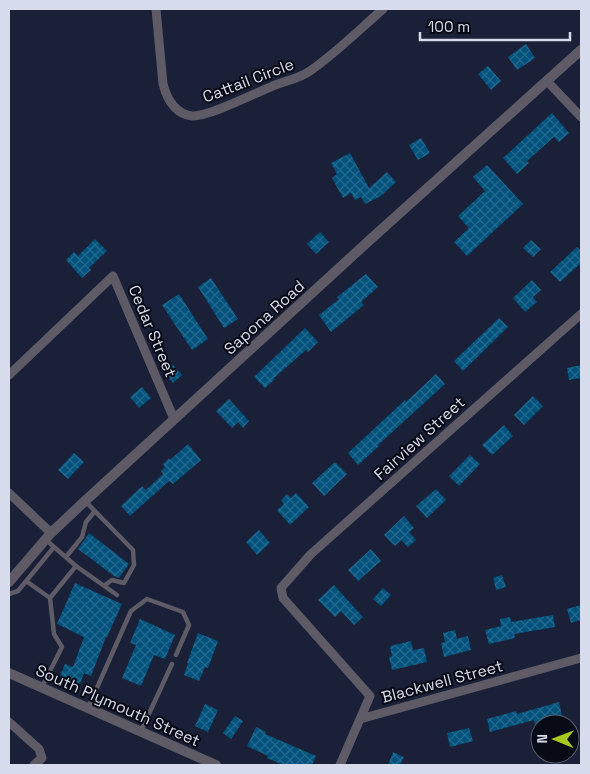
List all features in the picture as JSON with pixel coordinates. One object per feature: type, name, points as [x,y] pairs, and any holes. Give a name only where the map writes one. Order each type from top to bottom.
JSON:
[{"type":"street","name":"Cattail Circle","points":[[156,9],[163,84],[166,94],[176,109],[192,116],[216,110],[278,84],[300,77],[334,54],[383,9]]},
{"type":"street","name":"Sapona Road","points":[[9,582],[48,536],[85,501],[372,238],[581,50]]},
{"type":"street","points":[[547,81],[581,117]]},
{"type":"street","name":"Cedar Street","points":[[9,375],[113,276],[174,419]]},
{"type":"street","name":"Fairview Street","points":[[360,719],[370,696],[283,598],[281,588],[311,554],[581,314]]},
{"type":"street","points":[[9,492],[48,536]]},
{"type":"street","name":"Blackwell Street","points":[[360,719],[581,658]]},
{"type":"street","name":"South Plymouth Street","points":[[9,673],[216,765]]},
{"type":"street","points":[[340,765],[360,719]]},
{"type":"street","points":[[9,722],[38,749],[42,758],[34,765]]},
{"type":"lane","points":[[85,501],[133,550],[134,565],[124,583],[112,580],[105,585]]},
{"type":"lane","points":[[66,557],[82,537],[86,522],[95,511]]},
{"type":"lane","points":[[48,536],[54,547],[76,566],[117,595]]},
{"type":"lane","points":[[9,594],[18,591],[54,547]]},
{"type":"lane","points":[[42,688],[62,647],[54,634],[50,598],[76,566]]},
{"type":"lane","points":[[26,581],[50,598]]},
{"type":"lane","points":[[88,708],[131,611],[147,599],[183,612],[189,625],[176,656]]},
{"type":"lane","points":[[141,732],[172,664]]},
{"type":"building","points":[[526,44],[535,58],[517,70],[508,57]]},
{"type":"building","points":[[488,66],[501,81],[491,90],[478,74]]},
{"type":"building","points":[[552,113],[569,133],[559,142],[554,137],[527,161],[529,163],[517,174],[503,158]]},
{"type":"building","points":[[421,138],[430,153],[418,160],[409,145]]},
{"type":"building","points":[[350,153],[369,188],[387,172],[396,182],[381,196],[365,204],[361,197],[355,200],[351,193],[343,198],[332,178],[337,174],[331,163]]},
{"type":"building","points":[[487,165],[523,204],[467,256],[454,242],[469,228],[458,216],[485,191],[473,177]]},
{"type":"building","points":[[320,232],[329,242],[316,254],[307,244]]},
{"type":"building","points":[[95,239],[107,251],[89,268],[91,270],[82,278],[66,260],[74,252],[78,256]]},
{"type":"building","points":[[531,240],[541,249],[533,257],[523,248]]},
{"type":"building","points":[[577,247],[581,251],[581,263],[560,282],[550,272]]},
{"type":"building","points":[[366,274],[378,287],[361,302],[364,305],[331,332],[319,315],[339,299],[337,297]]},
{"type":"building","points":[[211,278],[238,319],[224,328],[198,287]]},
{"type":"building","points":[[532,280],[541,290],[533,297],[537,302],[525,312],[513,298]]},
{"type":"building","points":[[179,294],[208,339],[192,350],[162,305]]},
{"type":"building","points":[[499,318],[508,327],[463,371],[454,361]]},
{"type":"building","points":[[305,328],[318,342],[308,352],[306,350],[265,388],[254,377]]},
{"type":"building","points":[[171,363],[182,375],[173,383],[163,370]]},
{"type":"building","points":[[581,365],[581,378],[569,380],[567,368]]},
{"type":"building","points":[[436,374],[445,384],[358,465],[348,453]]},
{"type":"building","points":[[142,387],[151,398],[139,408],[130,397]]},
{"type":"building","points":[[533,396],[543,406],[524,425],[514,415]]},
{"type":"building","points":[[229,399],[249,421],[243,428],[238,422],[232,428],[216,411]]},
{"type":"building","points":[[504,425],[513,436],[492,455],[482,445]]},
{"type":"building","points":[[188,444],[201,460],[173,484],[169,481],[130,516],[121,506],[142,486],[146,490],[163,474],[161,471],[165,467],[163,464]]},
{"type":"building","points":[[74,453],[84,462],[68,479],[58,470]]},
{"type":"building","points":[[470,455],[480,464],[459,486],[449,476]]},
{"type":"building","points":[[335,462],[347,474],[324,496],[312,483]]},
{"type":"building","points":[[436,489],[446,500],[427,518],[416,506]]},
{"type":"building","points":[[296,493],[309,507],[290,525],[277,510],[284,504],[281,500],[287,494],[291,498]]},
{"type":"building","points":[[404,516],[414,528],[409,532],[416,540],[408,547],[401,540],[395,546],[384,535]]},
{"type":"building","points":[[259,530],[270,543],[257,555],[246,542]]},
{"type":"building","points":[[89,533],[129,564],[119,578],[78,549]]},
{"type":"building","points":[[371,549],[381,561],[358,581],[348,570]]},
{"type":"building","points":[[502,575],[506,587],[496,590],[493,578]]},
{"type":"building","points":[[75,583],[122,604],[106,637],[91,676],[84,673],[80,684],[60,676],[65,664],[73,667],[84,637],[57,624]]},
{"type":"building","points":[[334,585],[363,617],[354,625],[341,611],[335,617],[318,600]]},
{"type":"building","points":[[383,588],[391,595],[381,606],[373,599]]},
{"type":"building","points":[[581,605],[581,620],[571,623],[567,609]]},
{"type":"building","points":[[553,615],[555,627],[514,634],[515,638],[489,644],[485,630],[501,626],[500,619],[510,617],[511,622]]},
{"type":"building","points":[[140,619],[175,635],[165,659],[154,655],[141,686],[122,678],[136,645],[130,643]]},
{"type":"building","points":[[455,630],[457,639],[468,636],[471,650],[444,657],[441,643],[445,642],[443,633]]},
{"type":"building","points":[[198,633],[218,641],[208,668],[205,667],[199,681],[184,675]]},
{"type":"building","points":[[411,641],[413,650],[424,648],[427,662],[392,670],[389,657],[392,656],[390,646]]},
{"type":"building","points":[[559,702],[562,714],[530,714],[530,721],[490,732],[487,719],[516,711],[517,714]]},
{"type":"building","points":[[205,704],[218,710],[208,732],[195,726]]},
{"type":"building","points":[[235,716],[243,721],[231,739],[223,733]]},
{"type":"building","points":[[256,727],[266,732],[265,734],[316,756],[312,765],[283,765],[247,746]]},
{"type":"building","points":[[469,728],[473,741],[450,747],[447,733]]},
{"type":"building","points":[[393,752],[404,757],[400,765],[388,765]]}]
